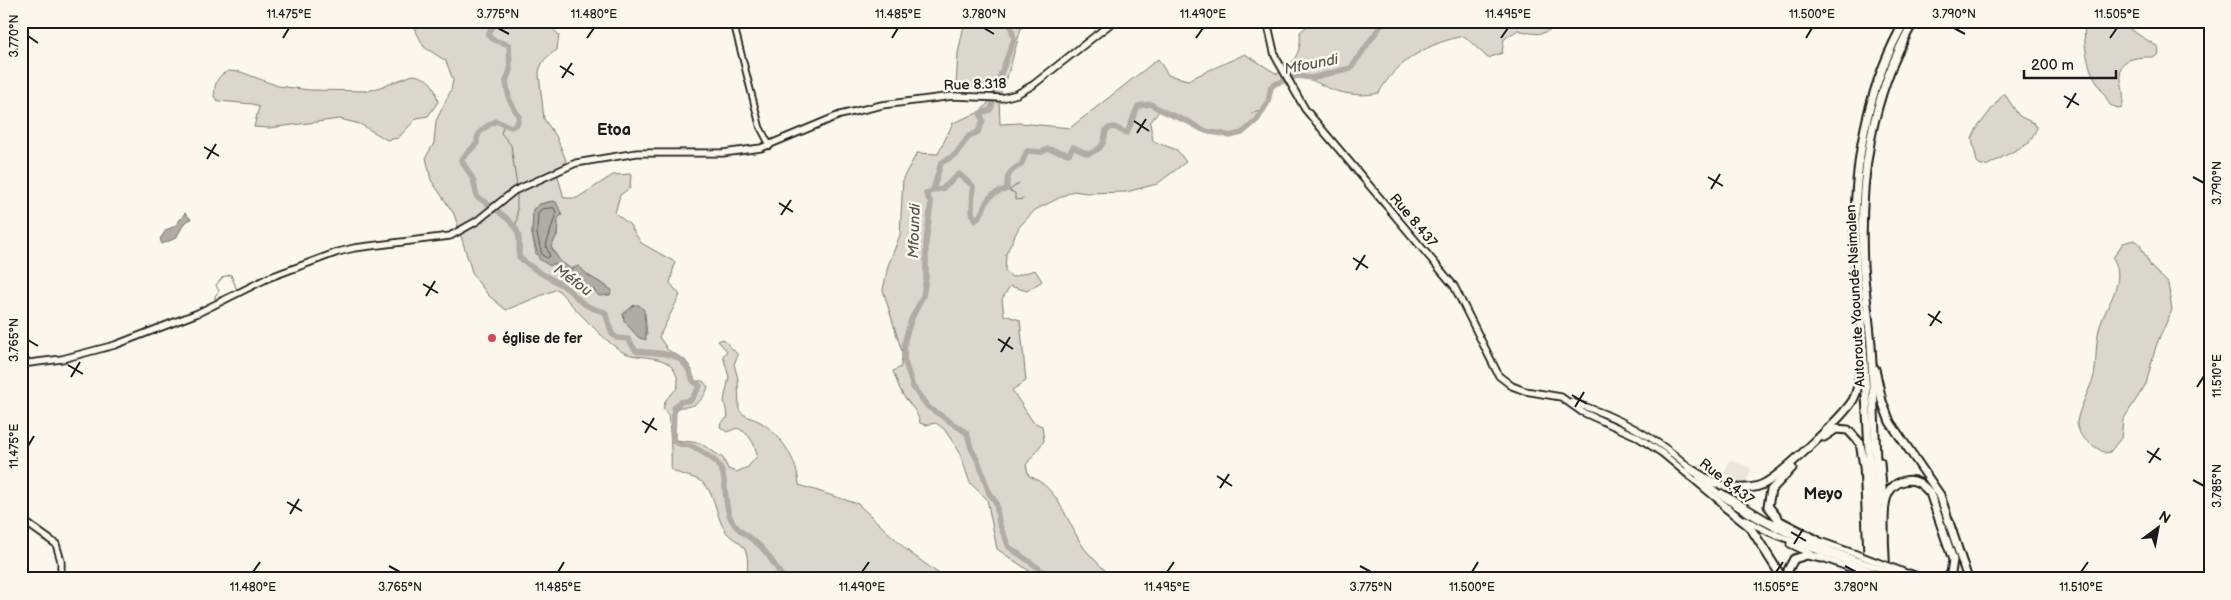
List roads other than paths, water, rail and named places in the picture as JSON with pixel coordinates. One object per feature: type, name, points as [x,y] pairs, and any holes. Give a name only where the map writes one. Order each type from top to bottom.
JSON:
[{"type":"highway","name":"Autoroute Yaoundé-Nsimalen","points":[[1878,579],[1856,266],[1856,194],[1859,158],[1868,114],[1890,49],[1905,21]]},
{"type":"highway","name":"Autoroute Yaoundé-Nsimalen","points":[[1878,579],[1876,441],[1862,205],[1867,153],[1883,85],[1914,21]]},
{"type":"highway","points":[[1689,468],[1705,478],[1729,488],[1751,488],[1766,483],[1775,477],[1841,416],[1853,400],[1860,378],[1862,336]]},
{"type":"highway","points":[[1871,344],[1885,412],[1898,436],[1940,495],[1968,579]]},
{"type":"highway","points":[[1865,393],[1863,429],[1869,579]]},
{"type":"highway","points":[[1817,540],[1774,517],[1768,506],[1771,490],[1824,437],[1836,429],[1848,430],[1856,437],[1864,466]]},
{"type":"highway","points":[[1876,441],[1882,475],[1886,579]]},
{"type":"highway","points":[[1884,538],[1888,492],[1901,481],[1916,481],[1923,484],[1930,493],[1953,560],[1951,573],[1946,579]]},
{"type":"highway","points":[[1724,506],[1750,527],[1766,548],[1783,579]]},
{"type":"highway","points":[[1789,579],[1788,570],[1794,559],[1807,555],[1822,558]]},
{"type":"highway","points":[[1908,576],[1922,579]]},
{"type":"main road","name":"Rue 8.318","points":[[21,364],[62,360],[116,345],[198,313],[268,278],[338,252],[354,248],[450,236],[464,230],[488,210],[526,184],[556,170],[593,160],[638,153],[723,153],[770,146],[840,115],[902,102],[953,96],[1002,98],[1017,94],[1033,86],[1114,21]]},
{"type":"main road","name":"Rue 8.437","points":[[1267,21],[1275,56],[1305,108],[1322,131],[1454,286],[1499,376],[1512,386],[1548,393],[1630,424],[1662,445],[1740,510],[1770,526],[1856,562]]},
{"type":"main road","name":"Rue 8.437","points":[[1567,400],[1582,412],[1624,429],[1650,445],[1724,506],[1769,532],[1856,562],[1894,574],[1908,576]]},
{"type":"main road","points":[[1707,484],[1768,520],[1817,540],[1856,562],[1878,579]]},
{"type":"main road","points":[[21,519],[56,544],[60,561],[61,579]]},
{"type":"main road","points":[[1769,532],[1822,558],[1856,562]]},
{"type":"street","points":[[733,21],[760,127],[770,146]]},
{"type":"water","points":[[556,202],[562,215],[558,218],[557,235],[551,247],[560,261],[571,269],[579,266],[589,276],[612,290],[610,295],[599,296],[593,289],[589,293],[583,293],[578,285],[570,280],[570,274],[554,263],[550,266],[539,259],[532,234],[533,210],[540,204]]},
{"type":"water","points":[[185,213],[191,219],[185,222],[176,238],[162,244],[160,239],[166,230],[175,226]]},
{"type":"water","points":[[634,305],[639,305],[644,310],[646,340],[638,337],[624,321],[623,314]]},
{"type":"waterway","name":"Méfou","points":[[496,21],[488,35],[494,40],[509,45],[510,70],[506,81],[509,99],[519,117],[517,124],[511,127],[496,121],[486,127],[478,135],[477,143],[461,160],[473,179],[477,197],[500,213],[516,228],[519,239],[519,257],[568,289],[584,304],[605,312],[612,334],[617,338],[628,339],[636,351],[671,355],[684,363],[693,381],[700,386],[691,400],[680,402],[674,408],[673,440],[679,444],[689,445],[708,456],[721,468],[728,512],[731,519],[740,530],[763,549],[784,579]]},
{"type":"waterway","points":[[933,190],[941,163],[955,155],[969,136],[978,132],[983,121],[980,113],[990,110],[992,106],[994,92],[1014,39],[1011,27],[1013,21]]},
{"type":"waterway","name":"Mfoundi","points":[[1054,579],[1009,547],[999,523],[996,502],[989,493],[967,433],[928,407],[913,387],[904,359],[905,340],[911,320],[923,296],[926,278],[926,242],[931,203],[926,194],[933,190],[942,189],[959,174],[973,186],[972,212],[975,221],[988,199],[998,192],[1007,189],[1009,174],[1021,165],[1027,151],[1042,152],[1048,149],[1069,154],[1073,147],[1088,154],[1093,152],[1102,146],[1106,130],[1109,128],[1114,127],[1127,133],[1138,106],[1151,104],[1209,132],[1229,136],[1242,133],[1257,120],[1268,102],[1271,87],[1298,76],[1311,78],[1351,68],[1384,21]]},
{"type":"waterway","points":[[1251,113],[1262,111]]},
{"type":"waterway","points":[[504,124],[501,133],[511,145],[517,187]]},
{"type":"waterway","points":[[1019,183],[1010,190],[1007,190],[1015,193],[1015,200],[1023,199]]},
{"type":"waterway","points":[[515,228],[517,220],[517,193]]},
{"type":"waterway","points":[[231,275],[237,290],[215,299],[219,291],[216,285],[223,277],[231,275]]},
{"type":"waterway","name":"Méfou","points":[[788,579],[807,576],[853,579]]},
{"type":"place","name":"église de fer","points":[[492,338]]},
{"type":"district","name":"Etoa","points":[[614,129]]},
{"type":"district","name":"Meyo","points":[[1823,493]]}]
